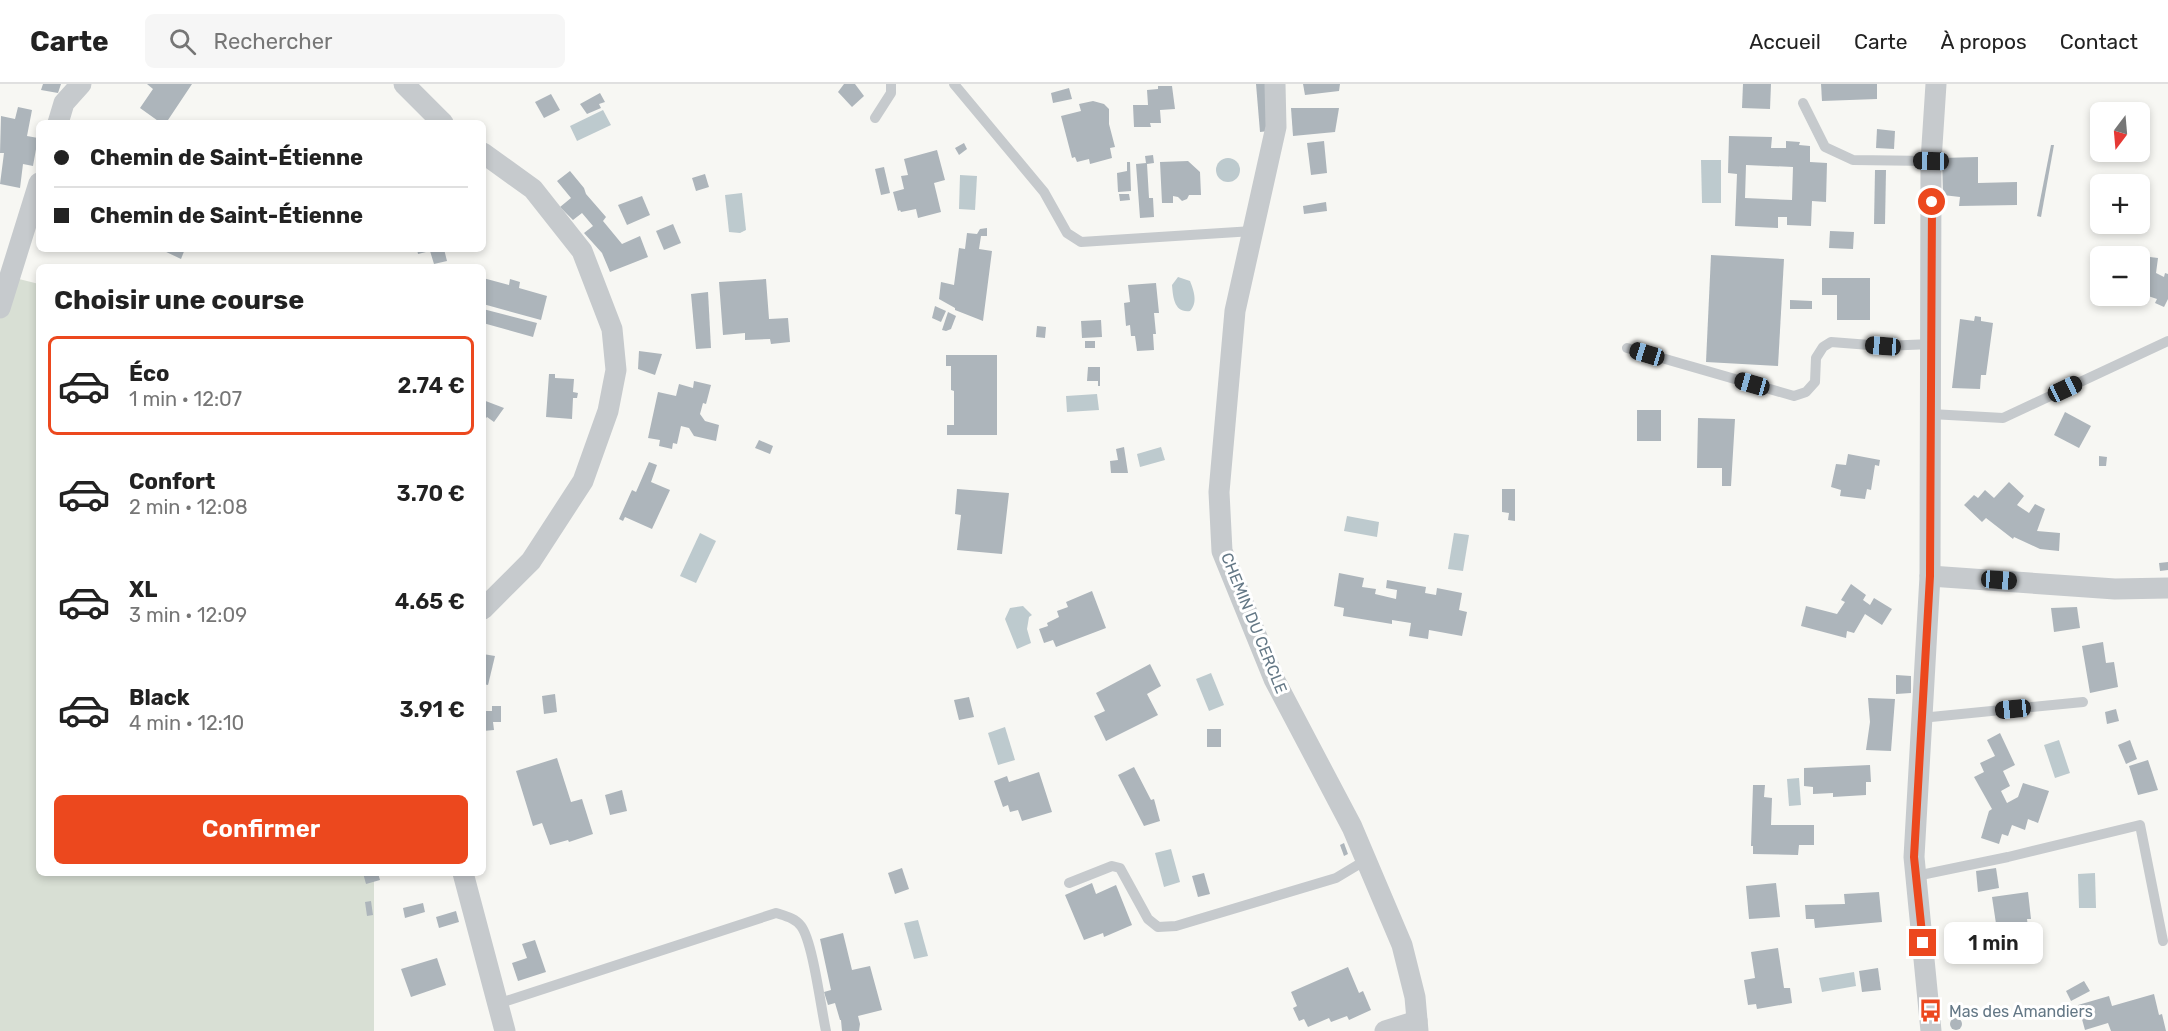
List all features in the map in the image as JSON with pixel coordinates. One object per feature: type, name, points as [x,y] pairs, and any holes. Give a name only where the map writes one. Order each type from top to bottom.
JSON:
[{"type":"street","points":[[59,120],[64,103],[81,84]]},
{"type":"street","points":[[404,84],[440,120]]},
{"type":"street","name":"CHEMIN DU CERCLE","points":[[1275,84],[1276,127],[1235,311],[1219,492],[1222,551],[1274,679],[1352,827],[1402,945],[1415,997],[1418,1026]]},
{"type":"street","points":[[1931,1031],[1914,857],[1920,718],[1930,576],[1931,161],[1936,84]]},
{"type":"street","points":[[486,155],[533,189],[582,250],[612,329],[616,370],[608,411],[584,481],[531,561],[486,606]]},
{"type":"street","points":[[0,308],[36,193]]},
{"type":"street","points":[[1930,576],[2115,589],[2168,588]]},
{"type":"street","points":[[464,876],[506,1031]]},
{"type":"street","points":[[1385,1031],[1418,1026]]},
{"type":"lane","points":[[875,117],[891,93],[891,84]]},
{"type":"lane","points":[[954,84],[1044,192],[1067,232],[1081,242],[1252,231]]},
{"type":"lane","points":[[1803,103],[1824,147],[1853,160],[1931,161]]},
{"type":"lane","points":[[1931,414],[2003,418],[2168,341]]},
{"type":"lane","points":[[1627,348],[1794,396],[1806,392],[1815,382],[1816,358],[1823,347],[1832,342],[1883,346],[1932,344]]},
{"type":"lane","points":[[1920,718],[2083,702]]},
{"type":"lane","points":[[1916,876],[2008,857],[2140,825],[2163,941]]},
{"type":"lane","points":[[1069,883],[1112,866],[1120,868],[1148,919],[1158,927],[1176,926],[1336,878],[1366,860]]},
{"type":"lane","points":[[497,1004],[776,913],[792,918],[802,927],[812,958],[826,1031]]},
{"type":"shaded area","points":[[603,110],[611,125],[577,141],[570,126]]},
{"type":"shaded area","points":[[1228,158],[1237,161],[1240,170],[1237,179],[1228,182],[1219,179],[1216,170],[1219,161]]},
{"type":"shaded area","points":[[1701,160],[1721,160],[1721,203],[1702,203]]},
{"type":"shaded area","points":[[960,175],[977,176],[975,210],[959,209]]},
{"type":"shaded area","points":[[742,193],[746,230],[740,233],[729,232],[725,195]]},
{"type":"shaded area","points":[[3,275],[36,283],[36,876],[374,876],[374,1031],[0,1031],[0,280]]},
{"type":"shaded area","points":[[1178,277],[1190,281],[1195,301],[1190,311],[1181,309],[1175,303],[1172,285]]},
{"type":"shaded area","points":[[1097,394],[1099,410],[1067,412],[1066,396]]},
{"type":"shaded area","points":[[1161,447],[1165,460],[1140,467],[1137,454]]},
{"type":"shaded area","points":[[1347,516],[1379,522],[1377,537],[1344,531]]},
{"type":"shaded area","points":[[700,533],[716,541],[696,583],[680,576]]},
{"type":"shaded area","points":[[1454,533],[1469,535],[1463,571],[1448,569]]},
{"type":"shaded area","points":[[1023,606],[1032,615],[1029,617],[1027,629],[1031,643],[1017,649],[1005,619],[1010,608]]},
{"type":"shaded area","points":[[1211,673],[1224,705],[1209,711],[1196,679]]},
{"type":"shaded area","points":[[1005,727],[1015,760],[998,765],[988,733]]},
{"type":"shaded area","points":[[2059,740],[2070,773],[2055,778],[2044,745]]},
{"type":"shaded area","points":[[1799,778],[1801,805],[1789,806],[1787,779]]},
{"type":"shaded area","points":[[1171,849],[1180,882],[1164,887],[1155,853]]},
{"type":"shaded area","points":[[2095,873],[2096,908],[2079,908],[2078,874]]},
{"type":"shaded area","points":[[918,920],[928,956],[914,959],[904,923]]},
{"type":"shaded area","points":[[1854,972],[1856,986],[1822,992],[1819,978]]},
{"type":"building","points":[[43,84],[61,84],[58,93],[41,90]]},
{"type":"building","points":[[147,84],[192,84],[168,120],[157,120],[140,108],[153,89]]},
{"type":"building","points":[[844,84],[855,84],[864,96],[852,107],[838,92]]},
{"type":"building","points":[[1256,84],[1265,84],[1269,131],[1260,132]]},
{"type":"building","points":[[1303,84],[1340,84],[1339,91],[1305,95]]},
{"type":"building","points":[[1743,84],[1771,84],[1770,109],[1742,108]]},
{"type":"building","points":[[1821,84],[1877,84],[1877,99],[1822,101]]},
{"type":"building","points":[[1158,86],[1172,86],[1175,109],[1160,110],[1161,123],[1150,123],[1151,127],[1134,127],[1133,105],[1148,105],[1147,90],[1158,89]]},
{"type":"building","points":[[1069,88],[1072,99],[1053,103],[1051,93]]},
{"type":"building","points":[[600,93],[605,102],[599,104],[601,108],[587,114],[580,104]]},
{"type":"building","points":[[551,94],[560,110],[544,118],[535,102]]},
{"type":"building","points":[[1093,101],[1104,104],[1109,109],[1109,124],[1115,147],[1110,148],[1112,158],[1090,164],[1089,159],[1077,162],[1075,157],[1072,158],[1061,116],[1081,111],[1079,104]]},
{"type":"building","points":[[18,107],[32,110],[27,136],[36,138],[33,166],[23,164],[20,188],[0,184],[4,153],[0,153],[1,116],[15,119]]},
{"type":"building","points":[[1291,108],[1339,108],[1335,132],[1293,136]]},
{"type":"building","points":[[1877,129],[1895,131],[1894,149],[1876,148]]},
{"type":"building","points":[[1729,136],[1772,137],[1771,148],[1786,148],[1786,141],[1800,142],[1799,145],[1810,146],[1810,162],[1827,163],[1826,202],[1812,201],[1811,226],[1787,225],[1787,217],[1778,217],[1778,228],[1735,226],[1737,174],[1728,173]],"holes":[[[1746,165],[1793,167],[1792,200],[1745,198]]]},
{"type":"building","points":[[1324,141],[1327,173],[1311,175],[1307,143]]},
{"type":"building","points":[[964,143],[967,149],[959,155],[955,148]]},
{"type":"building","points":[[2051,145],[2054,145],[2041,217],[2037,216]]},
{"type":"building","points":[[937,150],[945,180],[934,183],[941,212],[918,218],[916,209],[898,211],[893,192],[904,189],[901,176],[908,175],[904,159]]},
{"type":"building","points":[[1153,155],[1154,163],[1147,164],[1149,198],[1153,198],[1154,217],[1140,218],[1136,164],[1146,163],[1145,156]]},
{"type":"building","points":[[1978,157],[1978,183],[2017,182],[2017,205],[1959,206],[1960,197],[1943,195],[1942,158]]},
{"type":"building","points":[[1188,161],[1200,172],[1201,195],[1189,195],[1182,201],[1173,196],[1173,203],[1162,203],[1160,162]]},
{"type":"building","points":[[1127,162],[1130,162],[1131,191],[1118,192],[1117,173],[1127,171]]},
{"type":"building","points":[[884,167],[890,193],[881,195],[875,169]]},
{"type":"building","points":[[1875,170],[1886,170],[1885,224],[1874,224]]},
{"type":"building","points":[[570,171],[606,217],[603,221],[622,244],[640,236],[648,257],[610,272],[602,253],[584,233],[593,226],[582,213],[573,220],[560,207],[571,198],[557,181]]},
{"type":"building","points":[[705,174],[709,187],[696,191],[692,178]]},
{"type":"building","points":[[1119,194],[1129,194],[1130,200],[1120,201]]},
{"type":"building","points":[[642,196],[650,215],[627,225],[618,205]]},
{"type":"building","points":[[1326,202],[1327,211],[1304,214],[1303,206]]},
{"type":"building","points":[[673,224],[681,243],[664,250],[656,231]]},
{"type":"building","points":[[987,228],[987,236],[981,236],[979,249],[992,251],[983,321],[955,310],[939,299],[941,282],[954,285],[959,248],[965,249],[967,233],[977,234],[980,229]]},
{"type":"building","points":[[1830,231],[1854,232],[1853,249],[1829,248]]},
{"type":"building","points":[[166,252],[184,252],[181,259]]},
{"type":"building","points":[[430,252],[445,252],[447,261],[434,264]]},
{"type":"building","points":[[1711,255],[1784,259],[1778,366],[1706,362]]},
{"type":"building","points":[[2150,257],[2158,258],[2156,273],[2164,277],[2165,273],[2168,274],[2168,299],[2164,307],[2155,303],[2157,299],[2150,297]]},
{"type":"building","points":[[1822,278],[1870,278],[1870,320],[1837,320],[1837,295],[1822,295]]},
{"type":"building","points":[[486,279],[509,285],[510,279],[520,282],[519,288],[547,296],[541,320],[486,305]]},
{"type":"building","points":[[766,279],[769,319],[788,318],[790,342],[771,344],[770,339],[745,340],[745,333],[723,335],[719,282]]},
{"type":"building","points":[[1156,283],[1159,313],[1154,313],[1156,334],[1153,334],[1154,350],[1137,351],[1135,336],[1131,336],[1130,325],[1126,326],[1124,303],[1130,302],[1128,285]]},
{"type":"building","points":[[708,292],[711,348],[696,349],[691,294]]},
{"type":"building","points":[[1790,300],[1812,301],[1812,309],[1790,309]]},
{"type":"building","points":[[935,306],[946,311],[941,322],[932,318]]},
{"type":"building","points":[[486,310],[537,323],[533,337],[486,324]]},
{"type":"building","points":[[948,312],[956,316],[951,329],[946,331],[942,330]]},
{"type":"building","points":[[1975,316],[1981,317],[1981,321],[1993,323],[1986,375],[1981,375],[1980,389],[1952,388],[1960,319],[1974,321]]},
{"type":"building","points":[[1101,320],[1102,337],[1082,338],[1081,321]]},
{"type":"building","points":[[1037,326],[1046,327],[1045,338],[1036,337]]},
{"type":"building","points":[[1085,341],[1095,341],[1095,348],[1085,348]]},
{"type":"building","points":[[639,351],[662,354],[655,375],[638,369]]},
{"type":"building","points":[[946,355],[997,355],[997,435],[947,435],[947,425],[954,425],[954,391],[951,390],[951,366],[946,366]]},
{"type":"building","points":[[1088,367],[1100,367],[1100,386],[1098,386],[1098,381],[1087,381]]},
{"type":"building","points":[[549,374],[555,374],[555,378],[574,379],[573,392],[578,393],[577,398],[573,398],[572,419],[546,417]]},
{"type":"building","points":[[694,381],[711,385],[706,404],[703,403],[700,414],[705,421],[719,425],[716,441],[694,436],[689,428],[681,426],[677,444],[673,443],[672,449],[659,446],[660,440],[648,438],[658,392],[676,396],[679,384],[693,388]]},
{"type":"building","points":[[486,401],[504,408],[494,422],[487,417]]},
{"type":"building","points":[[1637,410],[1661,410],[1661,441],[1637,441]]},
{"type":"building","points":[[2065,412],[2091,426],[2079,448],[2054,435]]},
{"type":"building","points":[[1698,418],[1735,419],[1731,486],[1722,486],[1722,468],[1697,468]]},
{"type":"building","points":[[759,440],[773,446],[770,454],[755,448]]},
{"type":"building","points":[[1124,447],[1128,473],[1111,473],[1110,461],[1118,460],[1116,449]]},
{"type":"building","points":[[1848,454],[1880,460],[1879,466],[1875,465],[1871,490],[1867,489],[1865,499],[1840,496],[1841,490],[1831,487],[1836,464],[1846,465]]},
{"type":"building","points":[[2099,456],[2107,457],[2106,466],[2099,466]]},
{"type":"building","points":[[649,462],[657,465],[651,482],[670,490],[652,529],[625,517],[623,521],[619,519],[632,490],[636,492]]},
{"type":"building","points":[[2009,482],[2024,496],[2017,505],[2029,513],[2035,504],[2045,509],[2037,531],[2060,533],[2059,551],[2040,549],[2014,537],[2013,539],[1986,518],[1982,522],[1964,505],[1974,495],[1978,498],[1985,490],[1994,498]]},
{"type":"building","points":[[957,489],[1009,493],[1002,554],[957,550],[961,515],[955,514]]},
{"type":"building","points":[[1502,489],[1515,489],[1515,521],[1508,520],[1509,513],[1502,512]]},
{"type":"building","points":[[2168,562],[2168,570],[2160,571],[2159,563]]},
{"type":"building","points":[[1339,573],[1364,578],[1362,587],[1376,589],[1375,594],[1396,599],[1397,590],[1386,588],[1387,580],[1426,587],[1425,593],[1436,595],[1437,588],[1462,593],[1459,610],[1467,612],[1462,636],[1429,630],[1428,639],[1409,636],[1411,623],[1392,620],[1392,624],[1343,616],[1344,608],[1334,606]]},
{"type":"building","points":[[1851,584],[1866,595],[1863,600],[1870,605],[1874,598],[1892,609],[1882,625],[1865,614],[1854,633],[1847,631],[1846,638],[1801,626],[1806,606],[1837,614],[1845,602],[1841,600]]},
{"type":"building","points":[[1092,591],[1106,628],[1056,647],[1053,640],[1044,643],[1039,629],[1048,626],[1047,623],[1059,617],[1057,611],[1068,607],[1066,602]]},
{"type":"building","points":[[2077,607],[2080,628],[2054,632],[2051,608]]},
{"type":"building","points":[[2103,642],[2106,663],[2114,662],[2118,687],[2090,693],[2082,646]]},
{"type":"building","points":[[486,654],[495,656],[488,685],[486,685]]},
{"type":"building","points":[[1150,664],[1161,686],[1147,694],[1158,715],[1106,741],[1094,716],[1105,711],[1096,693]]},
{"type":"building","points":[[1896,675],[1911,676],[1911,693],[1896,694]]},
{"type":"building","points":[[555,694],[557,712],[544,714],[542,696]]},
{"type":"building","points":[[969,697],[974,717],[959,720],[954,700]]},
{"type":"building","points":[[1868,698],[1895,699],[1891,751],[1866,750],[1870,722]]},
{"type":"building","points":[[492,706],[501,706],[501,722],[493,722],[494,730],[486,731],[486,711],[492,711]]},
{"type":"building","points":[[2116,709],[2119,721],[2107,724],[2105,712]]},
{"type":"building","points":[[1207,729],[1221,729],[1221,747],[1207,747]]},
{"type":"building","points":[[2000,733],[2015,765],[2003,771],[2010,786],[2001,791],[2007,803],[2018,797],[2023,783],[2049,791],[2038,823],[2028,819],[2025,830],[2012,825],[2008,836],[2002,834],[1999,844],[1981,838],[1989,811],[1992,809],[1974,777],[1984,772],[1980,763],[1995,756],[1987,740]]},
{"type":"building","points":[[2130,740],[2137,759],[2126,764],[2118,745]]},
{"type":"building","points":[[557,758],[571,802],[582,799],[593,834],[569,842],[568,840],[550,845],[542,823],[533,826],[516,771]]},
{"type":"building","points":[[2148,760],[2158,790],[2138,795],[2129,766]]},
{"type":"building","points":[[1870,765],[1871,782],[1866,782],[1866,795],[1833,797],[1833,793],[1813,794],[1813,787],[1804,786],[1804,768]]},
{"type":"building","points":[[1134,767],[1151,800],[1154,799],[1160,821],[1144,826],[1118,775]]},
{"type":"building","points":[[1039,772],[1052,812],[1022,821],[1018,810],[1010,812],[1008,805],[1003,807],[994,781],[1007,776],[1009,782]]},
{"type":"building","points":[[1753,785],[1765,785],[1764,797],[1772,798],[1771,825],[1814,825],[1814,845],[1799,845],[1798,855],[1753,854],[1753,846],[1751,846]]},
{"type":"building","points":[[622,790],[627,811],[610,815],[605,795]]},
{"type":"building","points":[[1344,843],[1348,854],[1344,856],[1340,845]]},
{"type":"building","points":[[902,868],[909,889],[895,894],[888,873]]},
{"type":"building","points":[[1996,868],[1999,888],[1978,892],[1976,871]]},
{"type":"building","points":[[1204,873],[1210,894],[1198,897],[1192,876]]},
{"type":"building","points":[[364,876],[379,876],[380,880],[366,884]]},
{"type":"building","points":[[1092,883],[1096,894],[1116,885],[1132,925],[1104,937],[1103,933],[1084,940],[1065,895]]},
{"type":"building","points":[[1776,883],[1780,917],[1749,919],[1746,886]]},
{"type":"building","points":[[1879,892],[1882,922],[1815,928],[1814,919],[1806,919],[1805,905],[1845,904],[1844,894]]},
{"type":"building","points":[[2028,892],[2031,919],[2027,919],[2031,951],[2001,957],[1992,897]]},
{"type":"building","points":[[371,901],[373,915],[367,916],[365,902]]},
{"type":"building","points":[[423,903],[425,912],[405,918],[403,908]]},
{"type":"building","points":[[456,911],[459,922],[439,928],[436,917]]},
{"type":"building","points":[[843,933],[852,970],[870,966],[882,1010],[858,1016],[859,1031],[842,1031],[835,1003],[828,1005],[824,992],[831,990],[820,939]]},
{"type":"building","points":[[535,940],[546,972],[518,981],[512,963],[527,958],[522,944]]},
{"type":"building","points":[[1778,948],[1784,988],[1790,988],[1792,1003],[1757,1009],[1756,1004],[1748,1005],[1744,980],[1755,978],[1751,952]]},
{"type":"building","points":[[437,958],[446,985],[411,997],[401,969]]},
{"type":"building","points":[[1348,967],[1359,993],[1363,991],[1371,1010],[1349,1020],[1347,1016],[1331,1022],[1329,1018],[1308,1027],[1304,1019],[1299,1021],[1293,1008],[1297,1006],[1291,992]]},
{"type":"building","points":[[1878,968],[1881,990],[1862,992],[1859,971]]},
{"type":"building","points":[[2084,981],[2090,991],[2071,1001],[2066,991]]},
{"type":"building","points":[[2154,994],[2166,1031],[2111,1031],[2108,1023],[2085,1030],[2078,1005],[2109,996],[2112,1006]]},
{"type":"building","points":[[1958,1018],[1962,1024],[1958,1030],[1954,1030],[1950,1022]]},
{"type":"place","name":"Mas des Amandiers","points":[[1931,1011]]},
{"type":"route","points":[[1923,943],[1914,857],[1920,718],[1930,576],[1932,202]]}]
